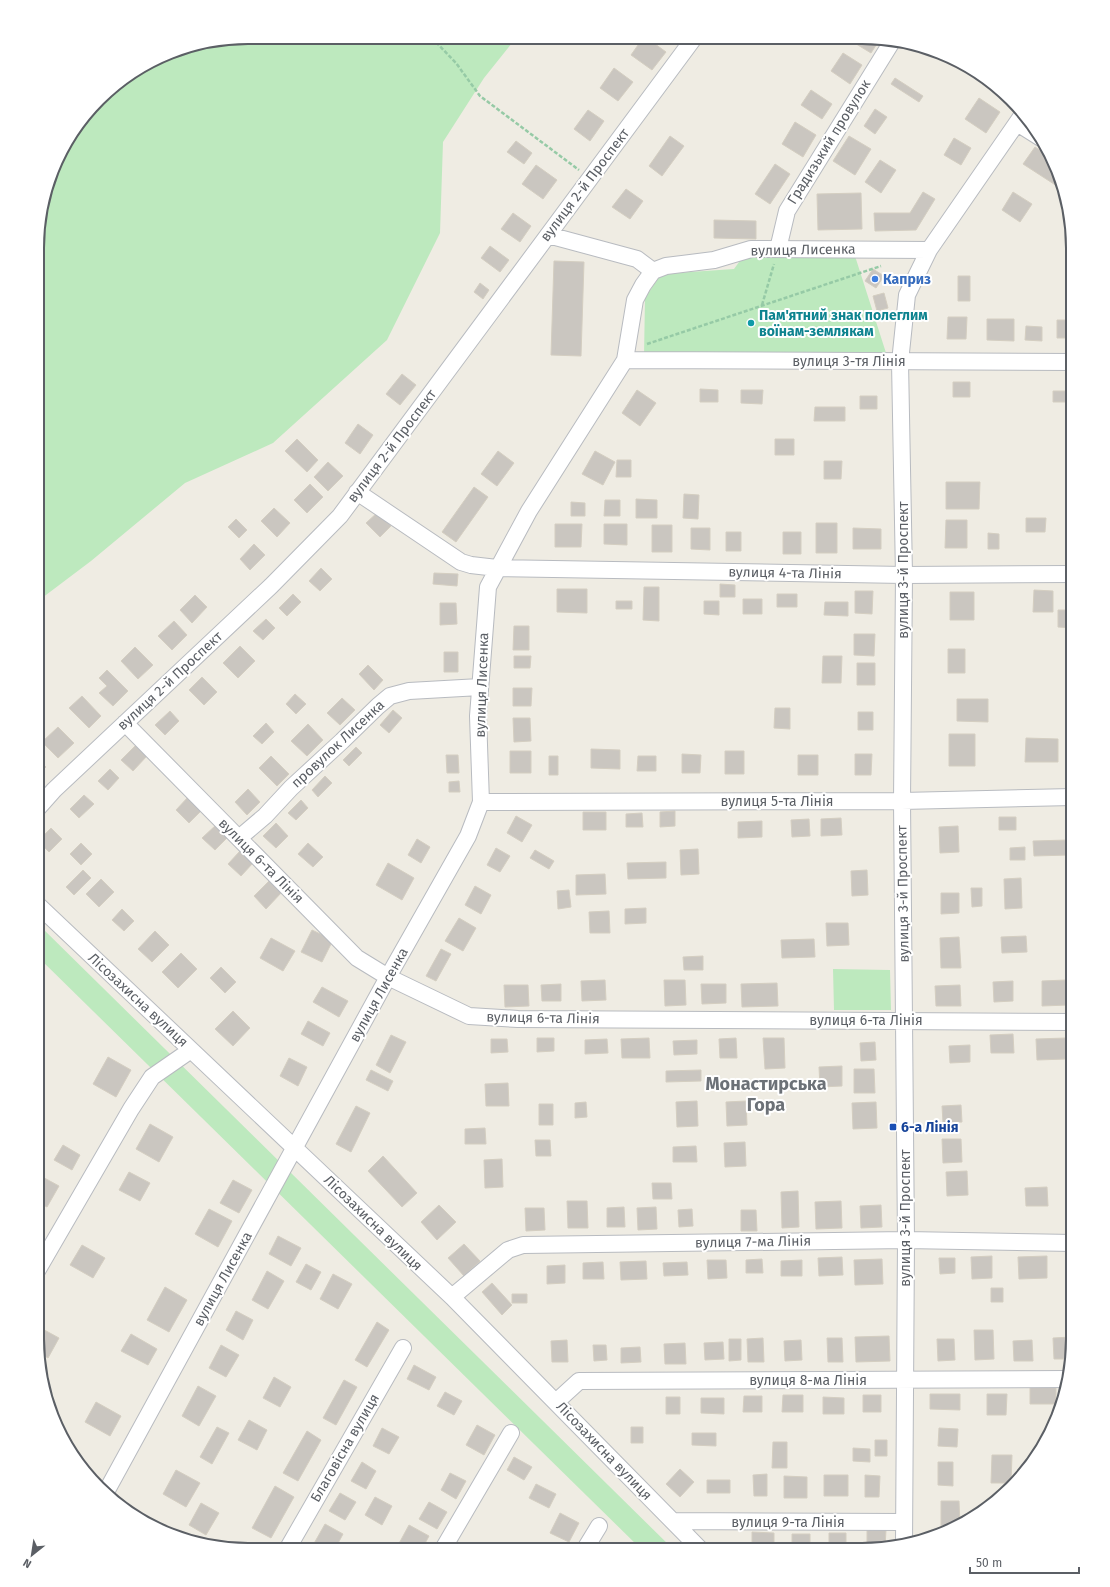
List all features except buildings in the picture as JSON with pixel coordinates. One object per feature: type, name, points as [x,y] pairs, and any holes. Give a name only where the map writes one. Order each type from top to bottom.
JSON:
[{"type":"street","name":"вулиця 2-й Проспект","points":[[44,801],[54,790],[271,586],[340,516],[690,44]]},
{"type":"street","name":"Градизький провулок","points":[[778,249],[786,211],[889,46]]},
{"type":"street","points":[[929,250],[1019,119]]},
{"type":"street","points":[[548,236],[637,259],[653,271]]},
{"type":"street","name":"вулиця Лисенка","points":[[109,1487],[388,977],[468,836],[481,802],[478,716],[488,587],[529,511],[626,355],[635,300],[643,285],[653,271],[666,266],[714,260],[751,249],[929,250]]},
{"type":"street","name":"вулиця 3-й Проспект","points":[[904,1538],[906,1240],[902,801],[904,575],[900,362],[907,295],[929,250]]},
{"type":"street","name":"вулиця 3-тя Лінія","points":[[626,355],[900,362],[1066,362]]},
{"type":"street","name":"вулиця 4-та Лінія","points":[[358,492],[461,562],[471,565],[497,568],[904,575],[1066,574]]},
{"type":"street","name":"провулок Лисенка","points":[[239,838],[265,816],[291,788],[390,696],[409,691],[480,687]]},
{"type":"street","name":"вулиця 6-та Лінія","points":[[125,723],[357,958],[388,977],[468,1016],[518,1019],[1066,1022]]},
{"type":"street","name":"вулиця 5-та Лінія","points":[[481,802],[902,801],[1066,797]]},
{"type":"street","name":"Лісозахисна вулиця","points":[[44,911],[452,1297],[694,1543]]},
{"type":"street","points":[[44,1259],[127,1116],[152,1077],[191,1050]]},
{"type":"street","name":"вулиця 7-ма Лінія","points":[[452,1297],[508,1250],[524,1245],[906,1240],[1066,1242]]},
{"type":"street","name":"Благовісна вулиця","points":[[291,1543],[403,1348]]},
{"type":"street","name":"вулиця 8-ма Лінія","points":[[556,1402],[579,1380],[1062,1379]]},
{"type":"street","points":[[446,1543],[511,1433]]},
{"type":"street","name":"вулиця 9-та Лінія","points":[[673,1521],[903,1522]]},
{"type":"street","points":[[589,1543],[599,1526]]},
{"type":"path","points":[[438,44],[456,63],[480,96],[590,178]]},
{"type":"path","points":[[762,306],[778,249]]},
{"type":"path","points":[[626,355],[762,306],[883,265]]},
{"type":"green space","points":[[235,44],[511,44],[484,78],[443,142],[440,233],[387,340],[273,443],[185,483],[91,561],[44,596],[44,235],[48,209],[55,183],[71,146],[86,124],[104,104],[124,86],[146,71],[183,55],[209,48]]},
{"type":"green space","points":[[855,256],[887,356],[644,356],[645,298],[661,274],[734,269],[742,258]]},
{"type":"green space","points":[[44,930],[667,1543],[635,1543],[44,963]]},
{"type":"green space","points":[[833,969],[890,970],[891,1010],[834,1010]]},
{"type":"place","name":"Каприз","points":[[875,279]]},
{"type":"place","name":"Пам'ятний знак полеглим воїнам-землякам","points":[[751,323]]},
{"type":"place","name":"6-а Лінія","points":[[893,1127]]},
{"type":"district","name":"Монастирська Гора","points":[[766,1094]]}]
